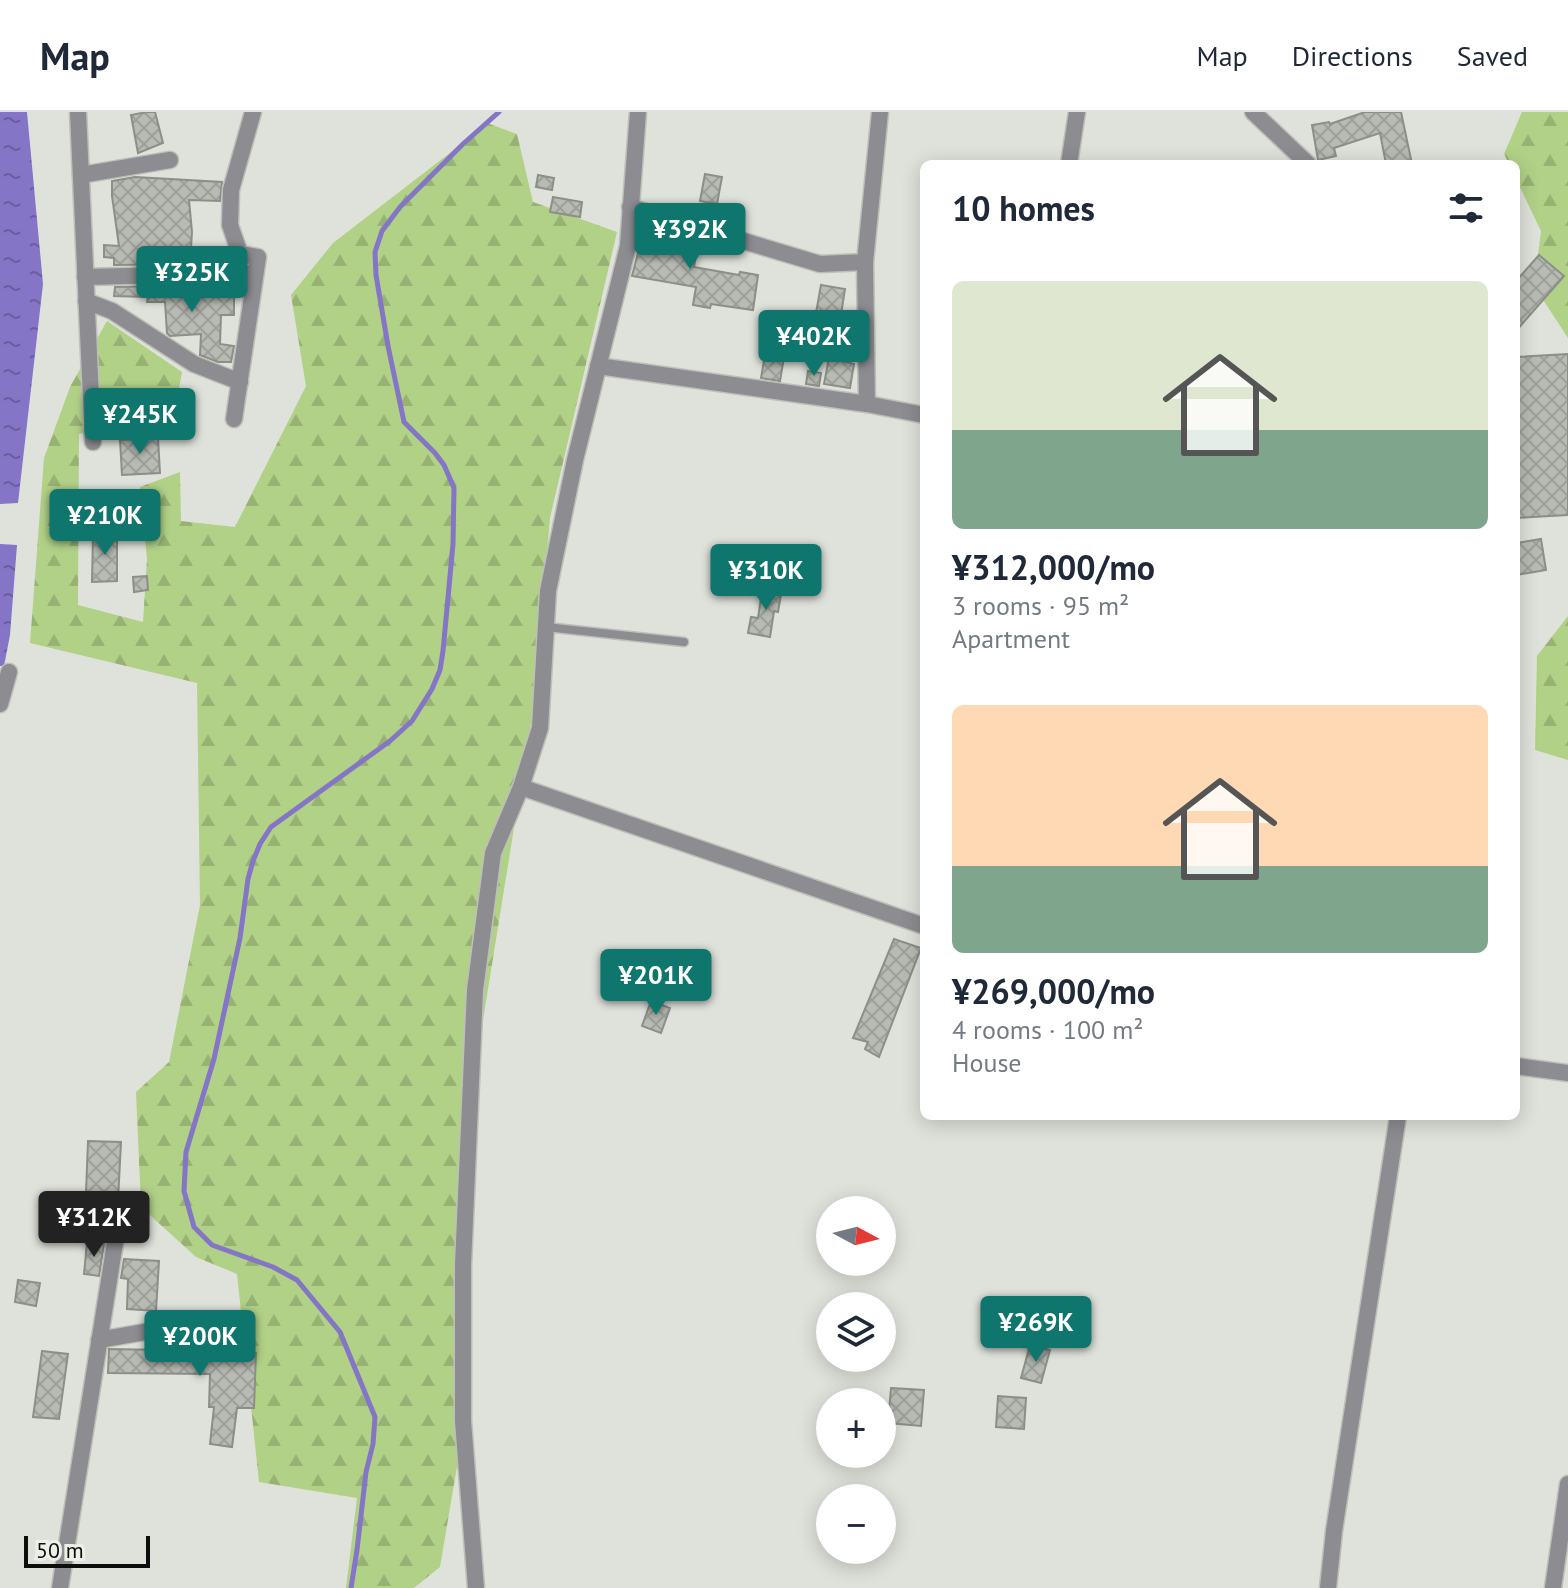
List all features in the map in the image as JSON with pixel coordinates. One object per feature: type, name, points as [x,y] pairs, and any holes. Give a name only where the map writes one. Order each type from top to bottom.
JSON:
[{"type":"street","points":[[78,112],[93,442]]},
{"type":"street","points":[[234,419],[258,257],[240,254],[230,225],[231,190],[253,112]]},
{"type":"street","points":[[476,1588],[463,1421],[463,1265],[475,990],[493,853],[521,787],[540,728],[548,591],[575,460],[628,246],[638,112]]},
{"type":"street","points":[[867,404],[865,262],[880,112]]},
{"type":"street","points":[[1070,160],[1077,112]]},
{"type":"street","points":[[1253,112],[1304,160]]},
{"type":"street","points":[[81,175],[170,160]]},
{"type":"street","points":[[630,207],[820,264],[865,262]]},
{"type":"street","points":[[85,277],[255,273]]},
{"type":"street","points":[[86,301],[112,311],[194,364],[240,382]]},
{"type":"street","points":[[598,366],[920,414]]},
{"type":"street","points":[[0,704],[9,672]]},
{"type":"street","points":[[521,787],[920,925]]},
{"type":"street","points":[[1520,1067],[1568,1073]]},
{"type":"street","points":[[1328,1588],[1334,1531],[1397,1120]]},
{"type":"street","points":[[60,1588],[115,1243]]},
{"type":"street","points":[[99,1340],[167,1328]]},
{"type":"street","points":[[1553,1588],[1568,1484]]},
{"type":"lane","points":[[546,627],[684,642]]},
{"type":"green space","points":[[1522,112],[1568,112],[1568,338],[1534,286],[1541,231],[1520,187],[1520,160],[1507,160],[1504,154]]},
{"type":"green space","points":[[487,123],[517,134],[533,202],[617,232],[550,518],[534,704],[464,1138],[463,1431],[440,1567],[414,1588],[346,1588],[357,1498],[259,1482],[237,1274],[196,1257],[141,1207],[136,1092],[169,1062],[200,905],[197,683],[30,643],[44,458],[70,387],[107,321],[182,372],[174,416],[79,434],[78,605],[143,622],[147,559],[140,487],[180,472],[181,521],[235,527],[306,386],[291,295],[333,243]]},
{"type":"green space","points":[[1568,616],[1568,760],[1535,750],[1537,656]]},
{"type":"water","points":[[0,112],[27,112],[43,284],[18,503],[0,504]]},
{"type":"water","points":[[0,544],[17,545],[10,635],[4,666],[0,666]]},
{"type":"building","points":[[155,112],[163,143],[138,153],[131,115]]},
{"type":"building","points":[[1365,112],[1401,112],[1411,160],[1385,160],[1380,133],[1334,148],[1336,156],[1318,160],[1312,125],[1330,124]]},
{"type":"building","points":[[705,174],[722,177],[717,204],[700,201]]},
{"type":"building","points":[[538,175],[554,178],[552,190],[536,187]]},
{"type":"building","points":[[135,177],[222,182],[220,201],[189,200],[192,232],[190,264],[114,265],[114,258],[104,257],[104,245],[119,246],[112,181]]},
{"type":"building","points":[[553,197],[582,202],[580,217],[550,212]]},
{"type":"building","points":[[641,222],[677,233],[675,239],[698,243],[694,267],[758,275],[753,310],[711,304],[710,308],[693,305],[696,287],[632,276],[639,249]]},
{"type":"building","points":[[1539,255],[1564,276],[1520,326],[1520,276]]},
{"type":"building","points":[[211,285],[210,291],[234,291],[234,315],[221,315],[220,344],[234,346],[231,362],[218,362],[200,355],[201,334],[170,336],[167,333],[165,302],[147,302],[148,297],[114,296],[115,287]]},
{"type":"building","points":[[821,285],[845,289],[840,321],[848,322],[842,361],[854,364],[850,388],[824,384],[832,342],[802,337],[805,323],[814,324]]},
{"type":"building","points":[[768,337],[787,340],[780,381],[761,378]]},
{"type":"building","points":[[1568,354],[1568,515],[1520,518],[1520,357]]},
{"type":"building","points":[[808,371],[821,373],[819,386],[806,384]]},
{"type":"building","points":[[158,438],[160,473],[122,475],[120,440]]},
{"type":"building","points":[[93,533],[117,533],[117,581],[92,582]]},
{"type":"building","points":[[1541,539],[1546,570],[1520,574],[1520,542]]},
{"type":"building","points":[[147,576],[148,590],[134,592],[133,577]]},
{"type":"building","points":[[763,585],[782,588],[770,637],[748,633],[751,617],[758,618]]},
{"type":"building","points":[[894,939],[920,948],[879,1057],[865,1049],[868,1042],[853,1038]]},
{"type":"building","points":[[651,1001],[670,1008],[661,1033],[642,1026]]},
{"type":"building","points":[[88,1141],[121,1142],[117,1220],[85,1218]]},
{"type":"building","points":[[87,1242],[104,1244],[99,1276],[84,1274]]},
{"type":"building","points":[[124,1259],[159,1261],[156,1311],[127,1309],[128,1279],[121,1278]]},
{"type":"building","points":[[18,1280],[40,1283],[36,1306],[15,1302]]},
{"type":"building","points":[[166,1341],[202,1342],[202,1351],[256,1353],[254,1408],[237,1408],[232,1447],[210,1444],[214,1407],[209,1407],[210,1374],[108,1373],[109,1349],[165,1350]]},
{"type":"building","points":[[1030,1345],[1050,1350],[1041,1383],[1021,1378]]},
{"type":"building","points":[[42,1351],[68,1354],[59,1419],[33,1417]]},
{"type":"building","points":[[896,1388],[924,1390],[921,1426],[896,1424]]},
{"type":"building","points":[[998,1396],[1026,1398],[1024,1429],[996,1427]]},
{"type":"waterway","points":[[351,1588],[375,1417],[340,1332],[297,1280],[273,1267],[212,1245],[194,1227],[184,1191],[186,1152],[214,1059],[240,938],[248,879],[260,844],[271,827],[390,741],[412,721],[440,670],[453,544],[454,488],[435,453],[404,422],[388,346],[375,252],[382,231],[400,207],[499,112]]}]
